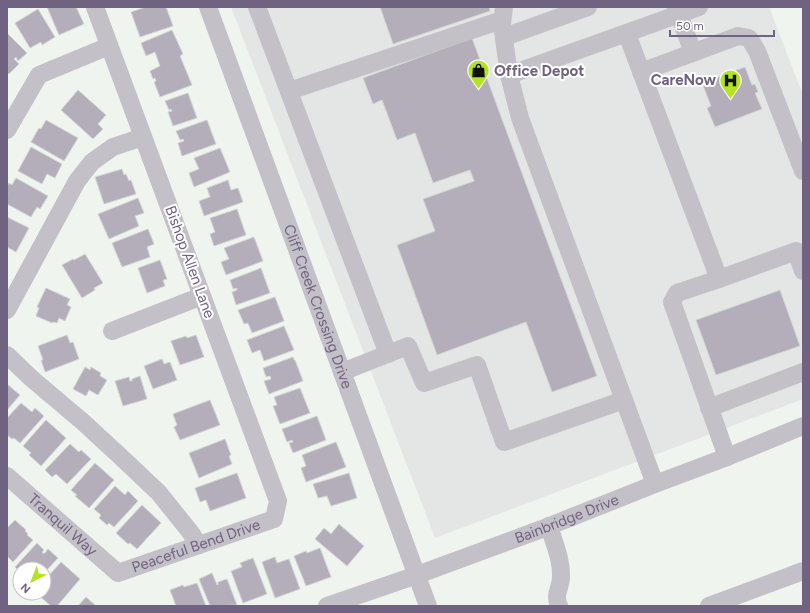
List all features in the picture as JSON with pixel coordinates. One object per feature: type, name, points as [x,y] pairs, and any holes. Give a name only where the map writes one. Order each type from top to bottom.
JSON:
[{"type":"street","name":"Bishop Allen Lane","points":[[94,7],[278,501],[274,519]]},
{"type":"street","name":"Cliff Creek Crossing Drive","points":[[208,7],[428,606]]},
{"type":"street","points":[[257,7],[388,354]]},
{"type":"street","points":[[289,92],[503,21],[588,7]]},
{"type":"street","points":[[509,76],[627,34],[677,11],[699,7]]},
{"type":"street","points":[[677,11],[693,52]]},
{"type":"street","points":[[503,21],[509,76],[520,118],[655,484]]},
{"type":"street","points":[[627,34],[718,279]]},
{"type":"street","points":[[641,72],[738,36],[749,38],[757,51],[803,172]]},
{"type":"street","points":[[7,130],[39,76],[109,46]]},
{"type":"street","points":[[7,310],[77,181],[92,162],[113,147],[143,137]]},
{"type":"street","points":[[727,457],[672,302],[677,293],[799,250],[803,271]]},
{"type":"street","points":[[112,331],[202,296]]},
{"type":"street","points":[[342,372],[408,346],[424,383],[476,366],[504,442],[624,400]]},
{"type":"street","points":[[7,355],[122,457],[159,493],[199,545]]},
{"type":"street","points":[[709,408],[803,372]]},
{"type":"street","name":"Bainbridge Drive","points":[[327,606],[417,575],[549,526],[803,426]]},
{"type":"street","name":"Tranquil Way","points":[[7,476],[118,573]]},
{"type":"street","name":"Peaceful Bend Drive","points":[[118,573],[274,519]]},
{"type":"street","points":[[549,526],[560,560],[561,579],[556,599],[559,606]]},
{"type":"street","points":[[709,606],[803,570]]},
{"type":"shaded area","points":[[231,7],[769,7],[803,95],[803,399],[435,538]]},
{"type":"building","points":[[47,7],[76,7],[84,24],[59,35]]},
{"type":"building","points":[[146,7],[166,7],[173,26],[140,37],[131,12]]},
{"type":"building","points":[[380,7],[489,7],[490,11],[393,44]]},
{"type":"building","points":[[38,9],[55,37],[42,45],[41,42],[30,48],[15,23]]},
{"type":"building","points":[[172,30],[183,54],[180,56],[192,85],[160,97],[154,82],[156,81],[155,78],[153,79],[150,71],[160,66],[155,52],[146,56],[141,43]]},
{"type":"building","points":[[7,33],[27,53],[18,61],[16,57],[14,59],[19,64],[9,74],[7,72]]},
{"type":"building","points":[[472,38],[597,376],[552,392],[526,322],[437,355],[397,245],[435,231],[423,199],[474,181],[470,170],[433,183],[415,133],[397,140],[382,100],[373,104],[363,78]]},
{"type":"building","points":[[745,67],[752,85],[755,84],[758,92],[755,93],[762,109],[715,127],[707,108],[711,106],[702,83]]},
{"type":"building","points":[[78,90],[106,115],[98,124],[103,129],[93,139],[61,110]]},
{"type":"building","points":[[188,93],[197,118],[173,126],[168,112],[172,111],[171,109],[169,110],[165,101]]},
{"type":"building","points":[[46,120],[78,138],[64,161],[31,142],[39,128],[41,129]]},
{"type":"building","points":[[207,120],[216,144],[182,156],[178,143],[184,141],[183,139],[180,140],[176,131]]},
{"type":"building","points":[[31,147],[62,164],[55,178],[47,174],[42,184],[18,171]]},
{"type":"building","points":[[220,148],[230,172],[194,187],[189,173],[199,169],[194,158]]},
{"type":"building","points":[[122,169],[124,175],[126,174],[129,181],[131,180],[136,194],[104,204],[95,177]]},
{"type":"building","points":[[16,178],[48,196],[40,209],[37,207],[31,217],[7,204],[7,187],[9,183],[12,185]]},
{"type":"building","points":[[228,180],[231,190],[238,188],[243,202],[204,216],[199,201],[210,197],[207,188]]},
{"type":"building","points":[[138,198],[144,213],[135,216],[139,226],[109,239],[98,214]]},
{"type":"building","points":[[237,209],[246,235],[214,246],[210,234],[215,232],[210,218]]},
{"type":"building","points":[[7,217],[29,228],[16,252],[7,247]]},
{"type":"building","points":[[148,229],[154,244],[147,247],[150,257],[122,267],[112,243]]},
{"type":"building","points":[[254,237],[263,261],[226,275],[221,262],[229,259],[224,248]]},
{"type":"building","points":[[85,254],[103,283],[82,298],[62,265]]},
{"type":"building","points":[[160,260],[167,279],[163,280],[165,286],[147,293],[138,268]]},
{"type":"building","points":[[261,268],[270,293],[236,305],[232,292],[237,290],[237,288],[233,289],[230,280]]},
{"type":"building","points":[[46,288],[70,299],[67,305],[71,307],[65,321],[59,318],[57,323],[52,323],[36,316],[39,308],[37,307]]},
{"type":"building","points":[[780,290],[800,346],[716,375],[696,320]]},
{"type":"building","points":[[275,297],[284,321],[252,333],[248,323],[244,324],[238,310]]},
{"type":"building","points":[[284,326],[294,350],[264,361],[260,350],[252,353],[247,340]]},
{"type":"building","points":[[67,335],[70,343],[73,342],[79,359],[45,372],[38,346]]},
{"type":"building","points":[[196,335],[204,357],[180,365],[171,341],[186,336],[187,338]]},
{"type":"building","points":[[293,357],[303,381],[269,394],[264,381],[271,379],[270,376],[266,377],[263,368]]},
{"type":"building","points":[[162,359],[164,364],[170,362],[177,380],[153,389],[144,366]]},
{"type":"building","points":[[85,367],[90,370],[91,367],[101,373],[100,376],[107,380],[98,395],[89,390],[86,396],[73,389]]},
{"type":"building","points":[[140,376],[147,399],[123,406],[115,381],[129,377],[130,381],[132,381],[132,379]]},
{"type":"building","points":[[7,384],[20,395],[7,410]]},
{"type":"building","points":[[300,388],[310,413],[280,424],[273,406],[277,405],[274,397]]},
{"type":"building","points":[[210,400],[220,425],[180,440],[174,427],[177,425],[173,414]]},
{"type":"building","points":[[21,403],[32,412],[35,408],[44,416],[20,443],[7,435],[7,418]]},
{"type":"building","points":[[317,416],[326,440],[293,453],[289,443],[293,442],[292,440],[287,442],[282,429]]},
{"type":"building","points":[[46,420],[66,438],[41,466],[29,455],[31,453],[23,446]]},
{"type":"building","points":[[225,439],[231,455],[229,456],[232,464],[199,478],[189,453]]},
{"type":"building","points":[[336,442],[346,467],[306,482],[301,468],[306,466],[302,455]]},
{"type":"building","points":[[70,444],[79,452],[81,450],[91,459],[67,484],[56,474],[52,477],[45,470]]},
{"type":"building","points":[[95,463],[114,480],[89,508],[75,496],[77,495],[71,490]]},
{"type":"building","points":[[237,473],[246,498],[210,511],[206,500],[200,502],[195,488]]},
{"type":"building","points":[[349,473],[357,498],[331,506],[327,496],[318,498],[313,484]]},
{"type":"building","points":[[115,486],[125,495],[128,491],[138,501],[114,527],[109,523],[107,525],[99,518],[101,515],[94,509]]},
{"type":"building","points":[[142,505],[161,523],[137,549],[130,543],[128,544],[116,533]]},
{"type":"building","points":[[15,520],[26,530],[27,535],[33,540],[14,561],[7,556],[7,528]]},
{"type":"building","points":[[339,524],[364,546],[347,566],[315,539],[324,528],[331,534]]},
{"type":"building","points":[[37,543],[44,550],[42,552],[44,554],[48,549],[58,558],[52,564],[52,561],[20,561]]},
{"type":"building","points":[[320,548],[331,577],[306,586],[294,556],[306,551],[307,553]]},
{"type":"building","points":[[275,557],[277,563],[289,559],[300,589],[275,598],[262,562]]},
{"type":"building","points":[[253,558],[267,594],[243,603],[231,571],[242,567],[240,563]]},
{"type":"building","points":[[61,562],[80,579],[57,606],[51,606],[45,601],[52,601],[52,572]]},
{"type":"building","points":[[212,573],[217,585],[218,582],[227,579],[237,605],[210,606],[199,579]]},
{"type":"building","points":[[197,583],[206,606],[176,606],[170,590],[183,585],[184,587]]},
{"type":"building","points":[[86,597],[96,606],[78,606]]},
{"type":"place","name":"Office Depot","points":[[479,90]]},
{"type":"place","name":"CareNow","points":[[731,100]]}]
